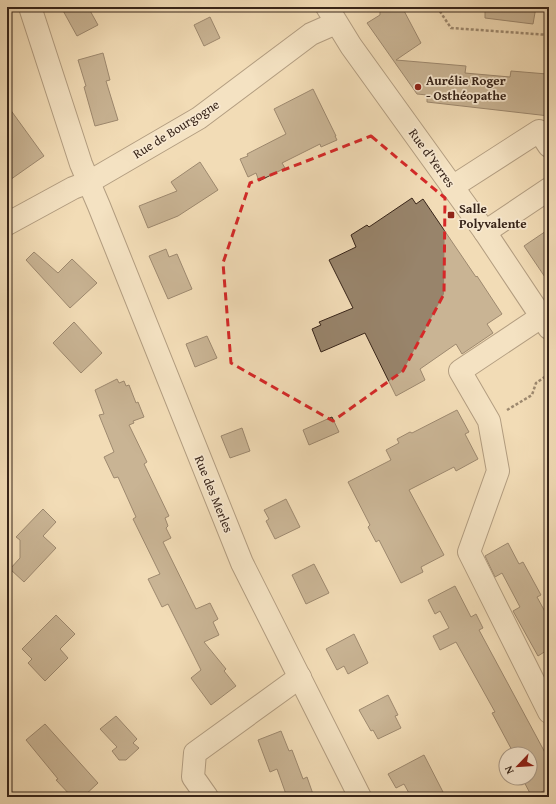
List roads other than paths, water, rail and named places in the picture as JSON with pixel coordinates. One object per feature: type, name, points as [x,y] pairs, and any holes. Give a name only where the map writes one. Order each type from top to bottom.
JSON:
[{"type":"street","name":"Rue des Merles","points":[[30,7],[80,164],[242,564],[360,797]]},
{"type":"street","name":"Rue de Bourgogne","points":[[7,224],[73,188],[88,182],[199,118],[311,34],[332,15]]},
{"type":"street","name":"Rue d'Yerres","points":[[332,15],[351,46],[485,232],[545,323]]},
{"type":"street","points":[[452,186],[539,131],[549,146]]},
{"type":"street","points":[[485,232],[549,188]]},
{"type":"street","points":[[545,323],[460,371],[489,421],[498,471],[470,552],[549,712]]},
{"type":"street","points":[[207,797],[193,777],[195,753],[300,677]]},
{"type":"place","name":"Aurélie Roger - Osthéopathe","points":[[418,87]]},
{"type":"place","name":"Salle Polyvalente","points":[[451,215]]}]
